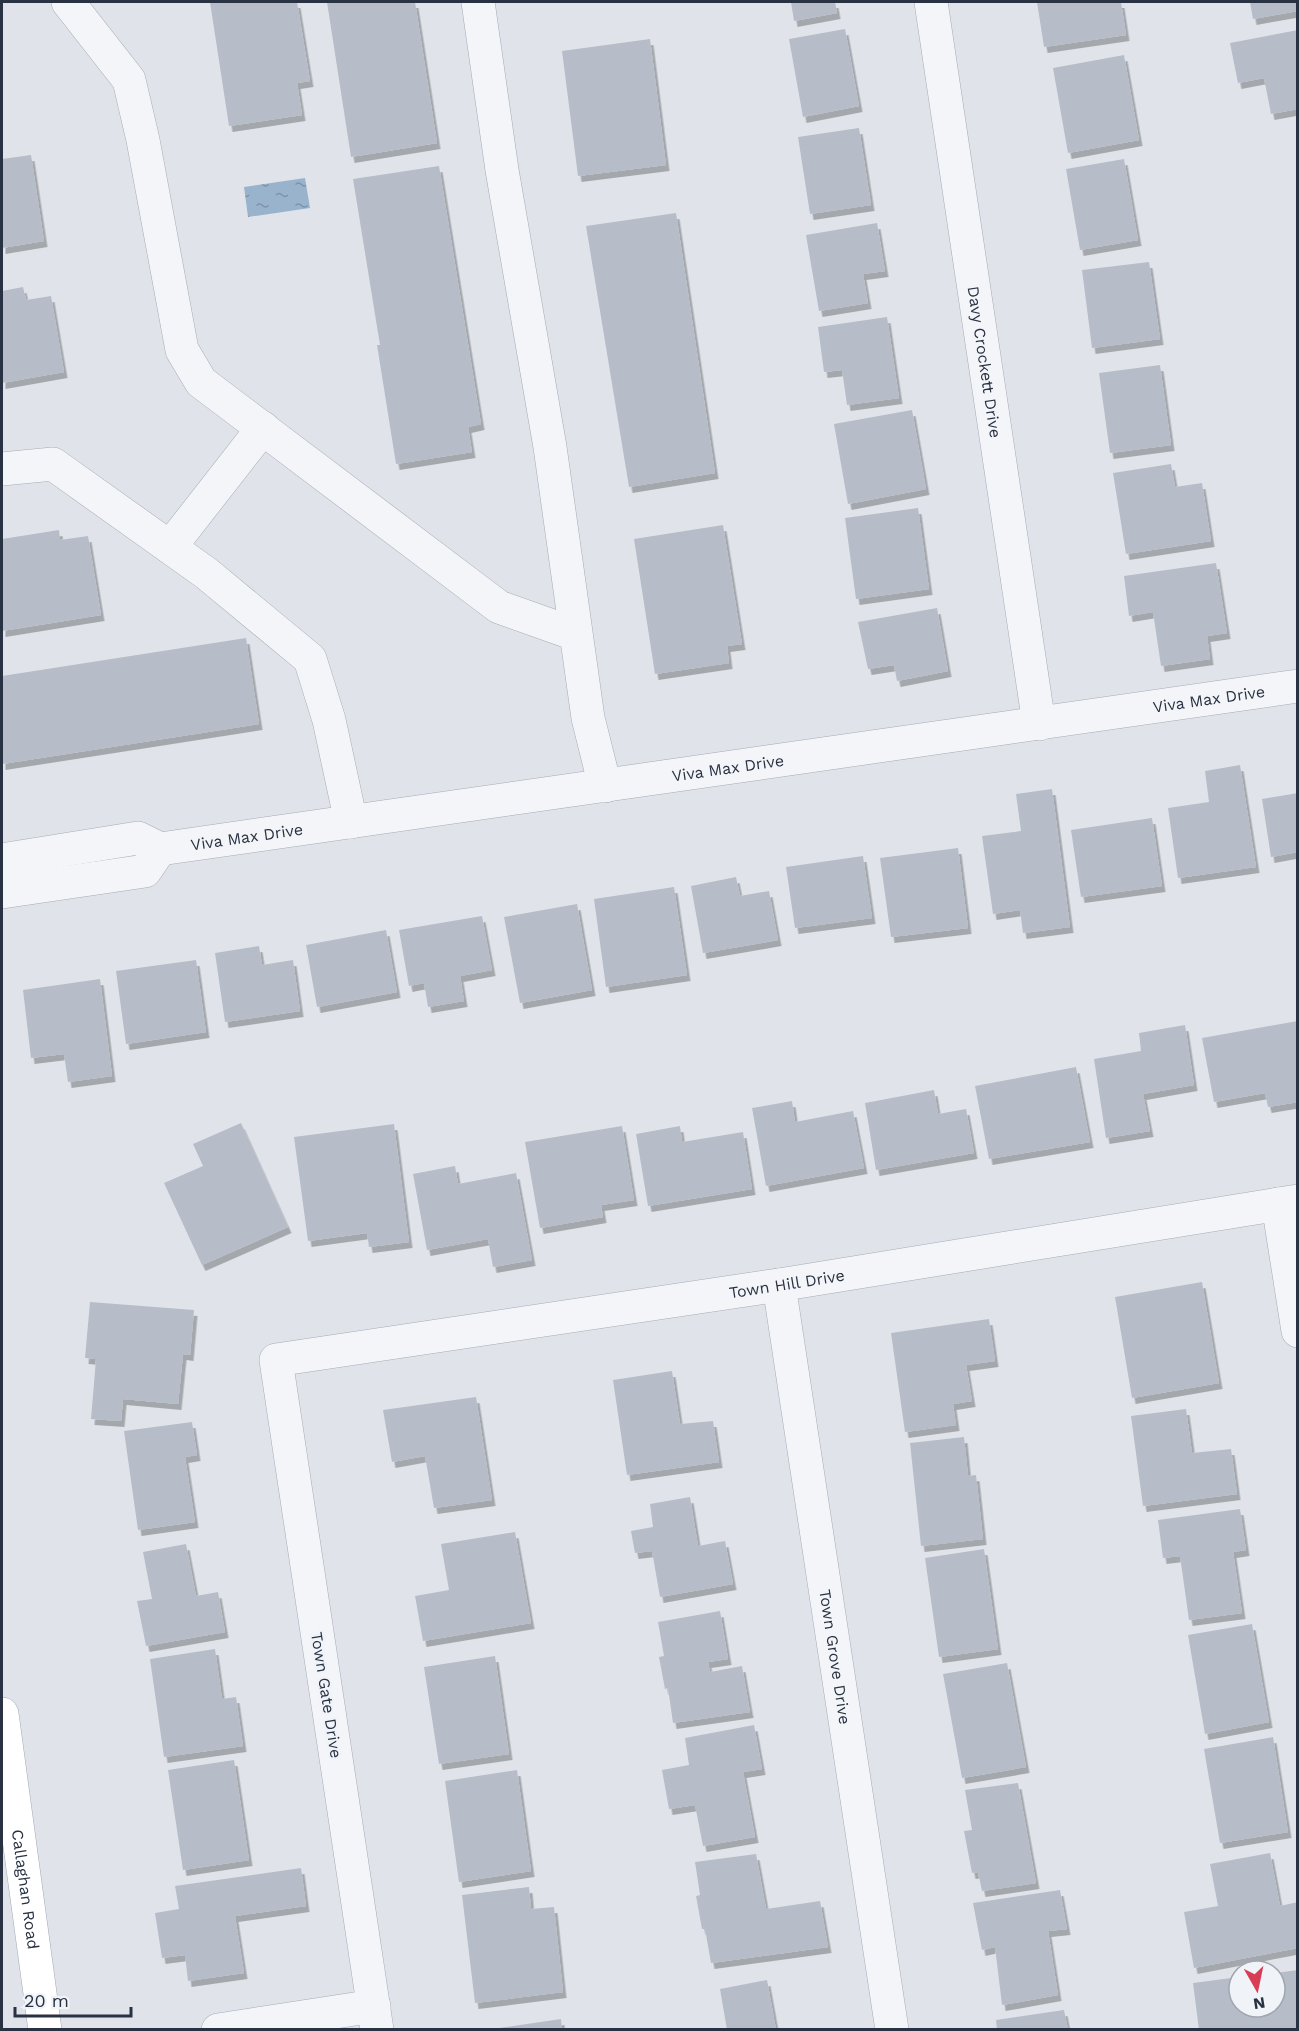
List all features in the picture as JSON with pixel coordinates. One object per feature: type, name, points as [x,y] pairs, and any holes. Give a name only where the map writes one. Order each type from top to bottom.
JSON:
[{"type":"main road","name":"Callaghan Road","points":[[2,1714],[45,2030]]},
{"type":"street","points":[[69,2],[129,80],[143,140],[182,350],[201,382],[499,607],[575,634]]},
{"type":"street","points":[[478,2],[502,170],[550,447],[588,717],[605,786]]},
{"type":"street","name":"Davy Crockett Drive","points":[[931,2],[1040,724]]},
{"type":"street","points":[[170,547],[263,428]]},
{"type":"street","points":[[2,468],[53,464],[206,573],[310,659],[329,720],[351,822]]},
{"type":"street","name":"Viva Max Drive","points":[[2,860],[138,838],[160,849],[1298,686]]},
{"type":"street","points":[[2,892],[145,871],[160,849]]},
{"type":"street","points":[[1288,1202],[1298,1331]]},
{"type":"street","name":"Town Hill Drive","points":[[276,1360],[779,1285],[1288,1202]]},
{"type":"street","name":"Town Grove Drive","points":[[779,1285],[892,2030]]},
{"type":"street","name":"Town Gate Drive","points":[[276,1360],[375,2018]]},
{"type":"street","points":[[218,2030],[375,2018]]},
{"type":"water","points":[[305,178],[310,208],[248,217],[244,187]]},
{"type":"building","points":[[210,2],[297,2],[310,81],[297,83],[302,115],[229,126]]},
{"type":"building","points":[[327,2],[415,2],[437,143],[351,157]]},
{"type":"building","points":[[791,2],[835,2],[837,13],[794,21]]},
{"type":"building","points":[[1037,2],[1121,2],[1126,35],[1044,47]]},
{"type":"building","points":[[1250,2],[1298,2],[1298,11],[1253,19]]},
{"type":"building","points":[[845,29],[859,106],[803,117],[789,39]]},
{"type":"building","points":[[1298,30],[1298,109],[1271,114],[1264,78],[1238,83],[1230,43]]},
{"type":"building","points":[[650,39],[666,165],[578,176],[562,51]]},
{"type":"building","points":[[1124,55],[1139,140],[1068,153],[1053,68]]},
{"type":"building","points":[[859,128],[871,205],[810,214],[798,137]]},
{"type":"building","points":[[31,155],[44,241],[2,248],[2,159]]},
{"type":"building","points":[[1124,159],[1138,240],[1080,250],[1066,169]]},
{"type":"building","points":[[439,166],[481,424],[468,427],[472,452],[396,464],[377,345],[380,345],[353,179]]},
{"type":"building","points":[[676,213],[715,473],[629,487],[586,226]]},
{"type":"building","points":[[877,223],[885,271],[863,274],[868,303],[819,311],[806,235]]},
{"type":"building","points":[[1149,262],[1160,339],[1092,348],[1082,270]]},
{"type":"building","points":[[23,287],[26,300],[51,296],[64,372],[2,383],[2,291]]},
{"type":"building","points":[[887,317],[899,398],[847,405],[842,370],[824,372],[818,327]]},
{"type":"building","points":[[1160,365],[1171,445],[1110,453],[1099,373]]},
{"type":"building","points":[[912,410],[926,489],[848,504],[834,424]]},
{"type":"building","points":[[1171,464],[1175,487],[1202,483],[1211,541],[1126,554],[1113,473]]},
{"type":"building","points":[[918,508],[929,589],[856,599],[845,518]]},
{"type":"building","points":[[723,525],[742,644],[727,646],[729,663],[655,674],[634,539]]},
{"type":"building","points":[[59,530],[60,540],[88,536],[101,615],[2,631],[2,539]]},
{"type":"building","points":[[1216,563],[1227,633],[1207,636],[1210,659],[1161,666],[1153,612],[1129,616],[1124,576]]},
{"type":"building","points":[[937,608],[948,671],[897,681],[894,665],[868,669],[858,622]]},
{"type":"building","points":[[246,638],[259,724],[2,764],[2,676]]},
{"type":"building","points":[[1240,765],[1256,867],[1178,878],[1168,808],[1209,802],[1205,771]]},
{"type":"building","points":[[1052,789],[1070,927],[1023,933],[1020,910],[993,914],[982,836],[1021,831],[1016,794]]},
{"type":"building","points":[[1298,793],[1298,852],[1271,857],[1262,799]]},
{"type":"building","points":[[1152,818],[1162,886],[1081,897],[1071,830]]},
{"type":"building","points":[[958,848],[968,928],[891,937],[880,858]]},
{"type":"building","points":[[863,856],[872,918],[795,928],[786,867]]},
{"type":"building","points":[[736,877],[740,896],[769,891],[778,940],[703,953],[691,886]]},
{"type":"building","points":[[674,887],[687,975],[606,987],[594,899]]},
{"type":"building","points":[[577,904],[592,990],[520,1003],[504,917]]},
{"type":"building","points":[[482,916],[492,970],[460,976],[464,1001],[428,1007],[424,983],[409,986],[399,930]]},
{"type":"building","points":[[386,930],[397,992],[317,1007],[306,945]]},
{"type":"building","points":[[259,946],[262,965],[293,960],[300,1011],[225,1022],[215,953]]},
{"type":"building","points":[[196,960],[206,1032],[126,1044],[116,971]]},
{"type":"building","points":[[100,979],[112,1076],[68,1082],[64,1054],[31,1058],[23,990]]},
{"type":"building","points":[[1298,1021],[1298,1102],[1268,1107],[1265,1093],[1214,1102],[1202,1038]]},
{"type":"building","points":[[1185,1025],[1194,1085],[1143,1094],[1150,1131],[1106,1138],[1094,1059],[1141,1051],[1139,1033]]},
{"type":"building","points":[[1076,1067],[1090,1142],[989,1159],[975,1086]]},
{"type":"building","points":[[934,1090],[938,1114],[966,1109],[974,1153],[876,1170],[865,1103]]},
{"type":"building","points":[[792,1101],[795,1122],[853,1111],[864,1168],[766,1186],[752,1108]]},
{"type":"building","points":[[241,1123],[288,1227],[202,1265],[164,1183],[203,1166],[193,1144]]},
{"type":"building","points":[[394,1124],[409,1242],[369,1247],[367,1233],[308,1241],[294,1137]]},
{"type":"building","points":[[622,1126],[634,1200],[601,1205],[603,1217],[540,1228],[525,1142]]},
{"type":"building","points":[[680,1126],[682,1142],[743,1132],[752,1189],[648,1206],[636,1134]]},
{"type":"building","points":[[455,1166],[458,1184],[516,1173],[532,1260],[493,1267],[488,1239],[427,1250],[413,1174]]},
{"type":"building","points":[[1202,1282],[1219,1383],[1132,1398],[1115,1297]]},
{"type":"building","points":[[90,1302],[194,1310],[190,1355],[183,1354],[178,1404],[123,1399],[121,1421],[91,1419],[96,1359],[85,1358]]},
{"type":"building","points":[[989,1319],[995,1361],[966,1365],[972,1401],[953,1404],[956,1425],[905,1432],[891,1333]]},
{"type":"building","points":[[672,1371],[680,1424],[713,1421],[719,1462],[627,1475],[613,1380]]},
{"type":"building","points":[[476,1397],[492,1500],[434,1508],[425,1456],[392,1462],[383,1410]]},
{"type":"building","points":[[1186,1409],[1192,1453],[1231,1449],[1237,1494],[1143,1506],[1131,1416]]},
{"type":"building","points":[[192,1422],[197,1455],[185,1457],[195,1522],[138,1530],[124,1431]]},
{"type":"building","points":[[964,1437],[968,1476],[976,1475],[983,1539],[921,1546],[910,1443]]},
{"type":"building","points":[[690,1497],[698,1546],[725,1541],[733,1584],[660,1597],[652,1551],[635,1553],[631,1531],[653,1527],[650,1504]]},
{"type":"building","points":[[1240,1509],[1246,1550],[1233,1552],[1242,1613],[1189,1620],[1180,1556],[1163,1558],[1158,1520]]},
{"type":"building","points":[[515,1532],[531,1623],[423,1641],[415,1596],[449,1590],[441,1544]]},
{"type":"building","points":[[186,1544],[196,1596],[218,1592],[225,1632],[146,1646],[137,1601],[152,1599],[143,1552]]},
{"type":"building","points":[[984,1549],[998,1649],[939,1657],[925,1558]]},
{"type":"building","points":[[720,1611],[728,1659],[708,1662],[710,1672],[742,1666],[750,1712],[673,1723],[668,1688],[665,1689],[659,1657],[664,1656],[658,1622]]},
{"type":"building","points":[[1252,1624],[1269,1722],[1205,1734],[1188,1635]]},
{"type":"building","points":[[215,1649],[222,1699],[236,1697],[243,1746],[164,1757],[150,1659]]},
{"type":"building","points":[[495,1656],[509,1754],[439,1764],[424,1667]]},
{"type":"building","points":[[1007,1663],[1026,1767],[962,1778],[943,1674]]},
{"type":"building","points":[[754,1725],[762,1769],[743,1772],[755,1837],[703,1846],[695,1805],[669,1809],[662,1770],[689,1765],[685,1738]]},
{"type":"building","points":[[1273,1737],[1288,1832],[1220,1843],[1204,1749]]},
{"type":"building","points":[[234,1760],[249,1860],[183,1870],[168,1770]]},
{"type":"building","points":[[517,1770],[531,1871],[459,1882],[445,1781]]},
{"type":"building","points":[[1018,1783],[1036,1883],[982,1891],[978,1872],[972,1873],[964,1831],[972,1830],[965,1790]]},
{"type":"building","points":[[1270,1853],[1280,1906],[1298,1902],[1298,1948],[1241,1959],[1227,1959],[1227,1962],[1194,1968],[1184,1912],[1218,1906],[1210,1864]]},
{"type":"building","points":[[756,1854],[766,1909],[820,1901],[828,1947],[711,1963],[696,1896],[700,1895],[695,1862]]},
{"type":"building","points":[[301,1868],[306,1906],[235,1916],[244,1973],[188,1981],[185,1955],[162,1958],[155,1913],[179,1909],[175,1886]]},
{"type":"building","points":[[529,1887],[531,1909],[554,1907],[563,1992],[475,2003],[462,1895]]},
{"type":"building","points":[[1060,1890],[1067,1929],[1048,1931],[1058,1995],[1002,2005],[995,1947],[982,1950],[973,1903]]},
{"type":"building","points":[[1298,1970],[1298,2030],[1199,2030],[1193,1983],[1227,1979],[1227,2019],[1287,2019],[1287,1971]]},
{"type":"building","points":[[767,1980],[776,2030],[727,2030],[720,1989]]},
{"type":"building","points":[[1064,2010],[1068,2030],[997,2030],[996,2020]]},
{"type":"building","points":[[561,2019],[562,2030],[500,2030],[499,2028]]}]
